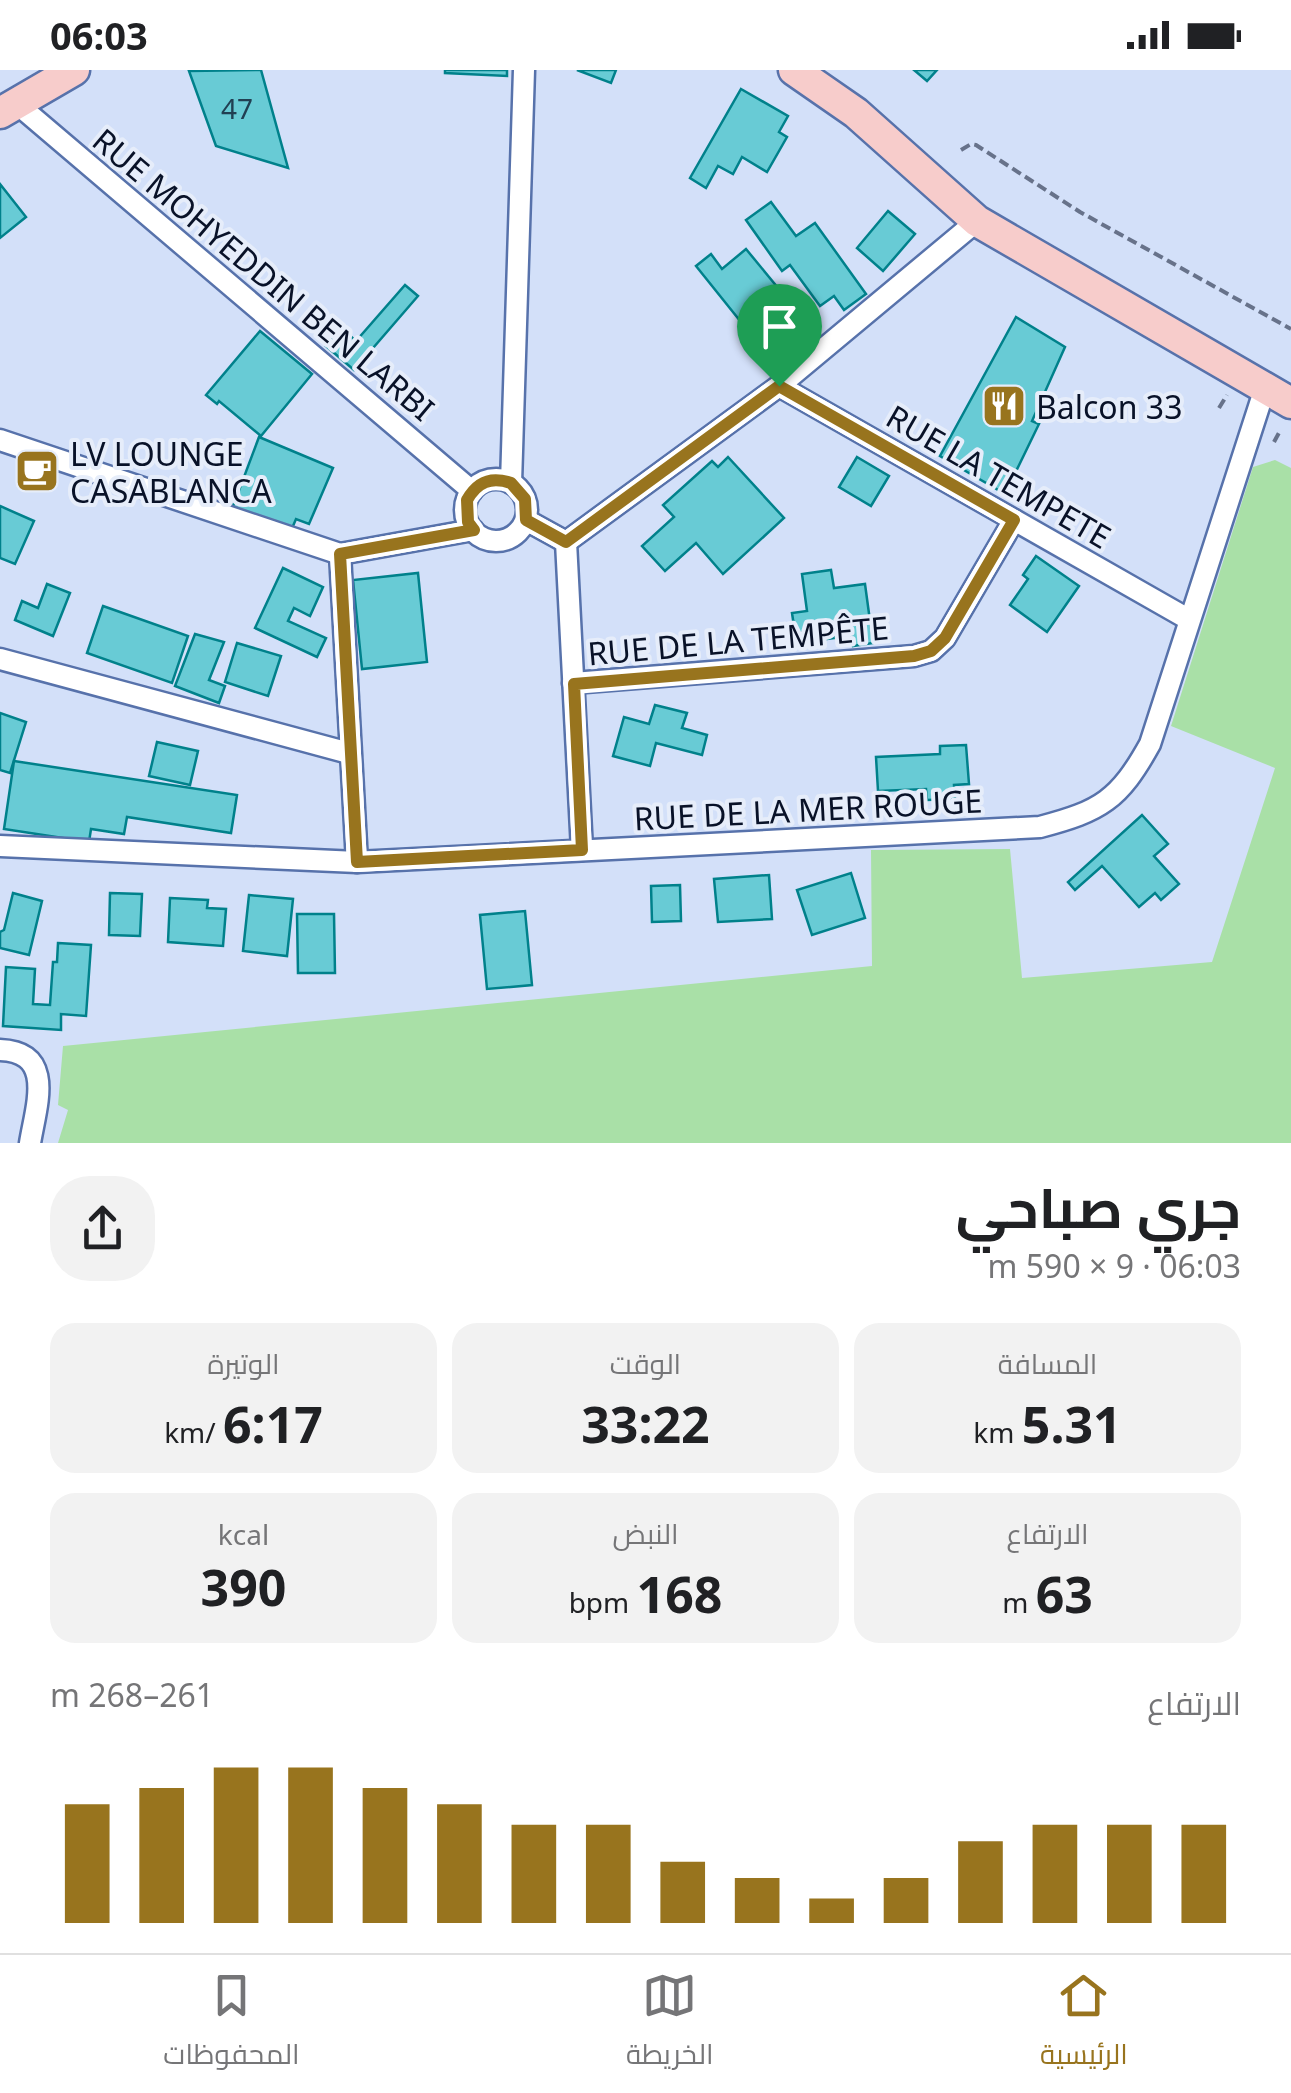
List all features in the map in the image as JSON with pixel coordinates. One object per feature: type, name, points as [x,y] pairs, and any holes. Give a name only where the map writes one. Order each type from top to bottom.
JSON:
[{"type":"main road","points":[[8,108],[74,70]]},
{"type":"main road","points":[[794,70],[856,113],[977,220],[1279,406]]},
{"type":"street","points":[[511,483],[524,70]]},
{"type":"street","name":"RUE MOHYEDDIN BEN LARBI","points":[[8,108],[472,491]]},
{"type":"street","points":[[566,542],[779,386],[977,220]]},
{"type":"street","name":"RUE LA TEMPETE","points":[[779,386],[1188,619]]},
{"type":"street","name":"RUE DE LA MER ROUGE","points":[[0,846],[357,862],[1040,827],[1077,817],[1113,798],[1150,744],[1188,619],[1279,406]]},
{"type":"street","points":[[0,440],[340,554],[474,530]]},
{"type":"street","points":[[490,480],[511,483],[525,499],[526,520],[521,529],[502,540],[482,537],[474,530],[466,511],[472,491],[490,480]]},
{"type":"street","points":[[526,520],[566,542]]},
{"type":"street","name":"RUE DE LA TEMPÊTE","points":[[574,684],[914,656],[931,651],[945,638],[1014,520]]},
{"type":"street","points":[[566,542],[582,850]]},
{"type":"street","points":[[340,554],[357,862]]},
{"type":"street","points":[[0,660],[349,753]]},
{"type":"street","points":[[0,1050],[24,1055],[38,1076],[30,1143]]},
{"type":"path","points":[[961,150],[976,145],[1080,212],[1291,329]]},
{"type":"path","points":[[1219,408],[1227,395]]},
{"type":"path","points":[[1274,442],[1279,406]]},
{"type":"green space","points":[[1275,460],[1291,468],[1291,1143],[58,1143],[68,1110],[58,1105],[63,1046],[872,966],[871,850],[1010,849],[1022,978],[1212,962],[1275,768],[1171,726],[1253,467]]},
{"type":"building","points":[[261,70],[288,168],[216,146],[189,71]]},
{"type":"building","points":[[507,70],[507,76],[445,73]]},
{"type":"building","points":[[577,70],[616,70],[611,83]]},
{"type":"building","points":[[914,70],[937,70],[927,81]]},
{"type":"building","points":[[741,89],[788,116],[779,132],[787,137],[767,172],[742,157],[733,174],[718,166],[706,188],[690,178]]},
{"type":"building","points":[[0,184],[26,217],[0,238]]},
{"type":"building","points":[[771,202],[796,236],[815,223],[866,294],[844,310],[834,296],[820,306],[790,265],[782,271],[746,220]]},
{"type":"building","points":[[888,211],[915,234],[883,271],[857,248]]},
{"type":"building","points":[[746,249],[788,300],[749,332],[696,266],[711,254],[722,269]]},
{"type":"building","points":[[405,285],[418,296],[354,370],[326,346],[341,328],[356,341]]},
{"type":"building","points":[[1016,317],[1065,347],[1032,421],[1039,424],[1005,494],[940,456]]},
{"type":"building","points":[[260,331],[312,374],[261,436],[206,395]]},
{"type":"building","points":[[259,437],[333,468],[309,524],[296,519],[290,533],[232,509]]},
{"type":"building","points":[[728,457],[784,518],[723,574],[696,543],[665,571],[642,546],[674,517],[663,505],[712,461],[718,467]]},
{"type":"building","points":[[857,457],[889,476],[871,506],[839,487]]},
{"type":"building","points":[[0,506],[34,521],[15,564],[0,558]]},
{"type":"building","points":[[1036,556],[1079,586],[1047,632],[1010,605],[1028,579],[1023,575]]},
{"type":"building","points":[[283,568],[323,587],[310,616],[294,608],[288,621],[326,638],[317,657],[255,628]]},
{"type":"building","points":[[831,570],[834,588],[865,584],[873,643],[853,646],[850,626],[834,628],[835,638],[811,641],[810,631],[795,633],[792,613],[807,611],[802,574]]},
{"type":"building","points":[[418,573],[427,662],[362,669],[353,580]]},
{"type":"building","points":[[47,584],[70,593],[53,636],[15,620],[22,601],[38,608]]},
{"type":"building","points":[[103,606],[188,636],[172,683],[87,653]]},
{"type":"building","points":[[195,634],[224,642],[209,680],[225,686],[219,703],[175,686]]},
{"type":"building","points":[[237,643],[281,656],[268,696],[225,682]]},
{"type":"building","points":[[655,705],[687,713],[682,728],[707,735],[702,755],[656,743],[650,766],[613,756],[624,717],[649,724]]},
{"type":"building","points":[[0,713],[26,722],[10,773],[0,770]]},
{"type":"building","points":[[157,742],[198,751],[190,785],[149,776]]},
{"type":"building","points":[[966,745],[969,784],[954,785],[955,799],[927,800],[926,789],[878,791],[876,757],[940,754],[940,746]]},
{"type":"building","points":[[14,761],[237,795],[231,833],[127,817],[124,834],[91,829],[89,842],[4,829]]},
{"type":"building","points":[[1142,815],[1168,844],[1154,856],[1179,884],[1161,900],[1155,893],[1139,907],[1102,866],[1075,890],[1068,882]]},
{"type":"building","points":[[851,873],[865,918],[812,935],[797,890]]},
{"type":"building","points":[[769,875],[772,919],[718,922],[714,879]]},
{"type":"building","points":[[680,885],[681,921],[652,922],[651,886]]},
{"type":"building","points":[[13,893],[42,901],[29,955],[0,948],[0,932],[4,930]]},
{"type":"building","points":[[110,893],[142,894],[140,936],[109,935]]},
{"type":"building","points":[[249,895],[293,899],[287,956],[243,951]]},
{"type":"building","points":[[170,898],[208,900],[207,908],[226,909],[223,946],[168,942]]},
{"type":"building","points":[[525,911],[532,985],[487,989],[480,915]]},
{"type":"building","points":[[297,914],[334,914],[335,973],[298,973]]},
{"type":"building","points":[[58,943],[91,945],[86,1016],[61,1014],[61,1030],[3,1026],[6,967],[35,969],[33,1004],[50,1005]]},
{"type":"place","name":"Balcon 33","points":[[1004,406]]},
{"type":"place","name":"LV LOUNGE CASABLANCA","points":[[37,471]]},
{"type":"route","points":[[779,386],[1014,520],[945,638],[931,651],[914,656],[574,684],[582,850],[357,862],[340,554],[474,530],[468,522],[467,500],[480,484],[490,480],[511,483],[525,499],[526,520],[566,542],[779,386]]}]
